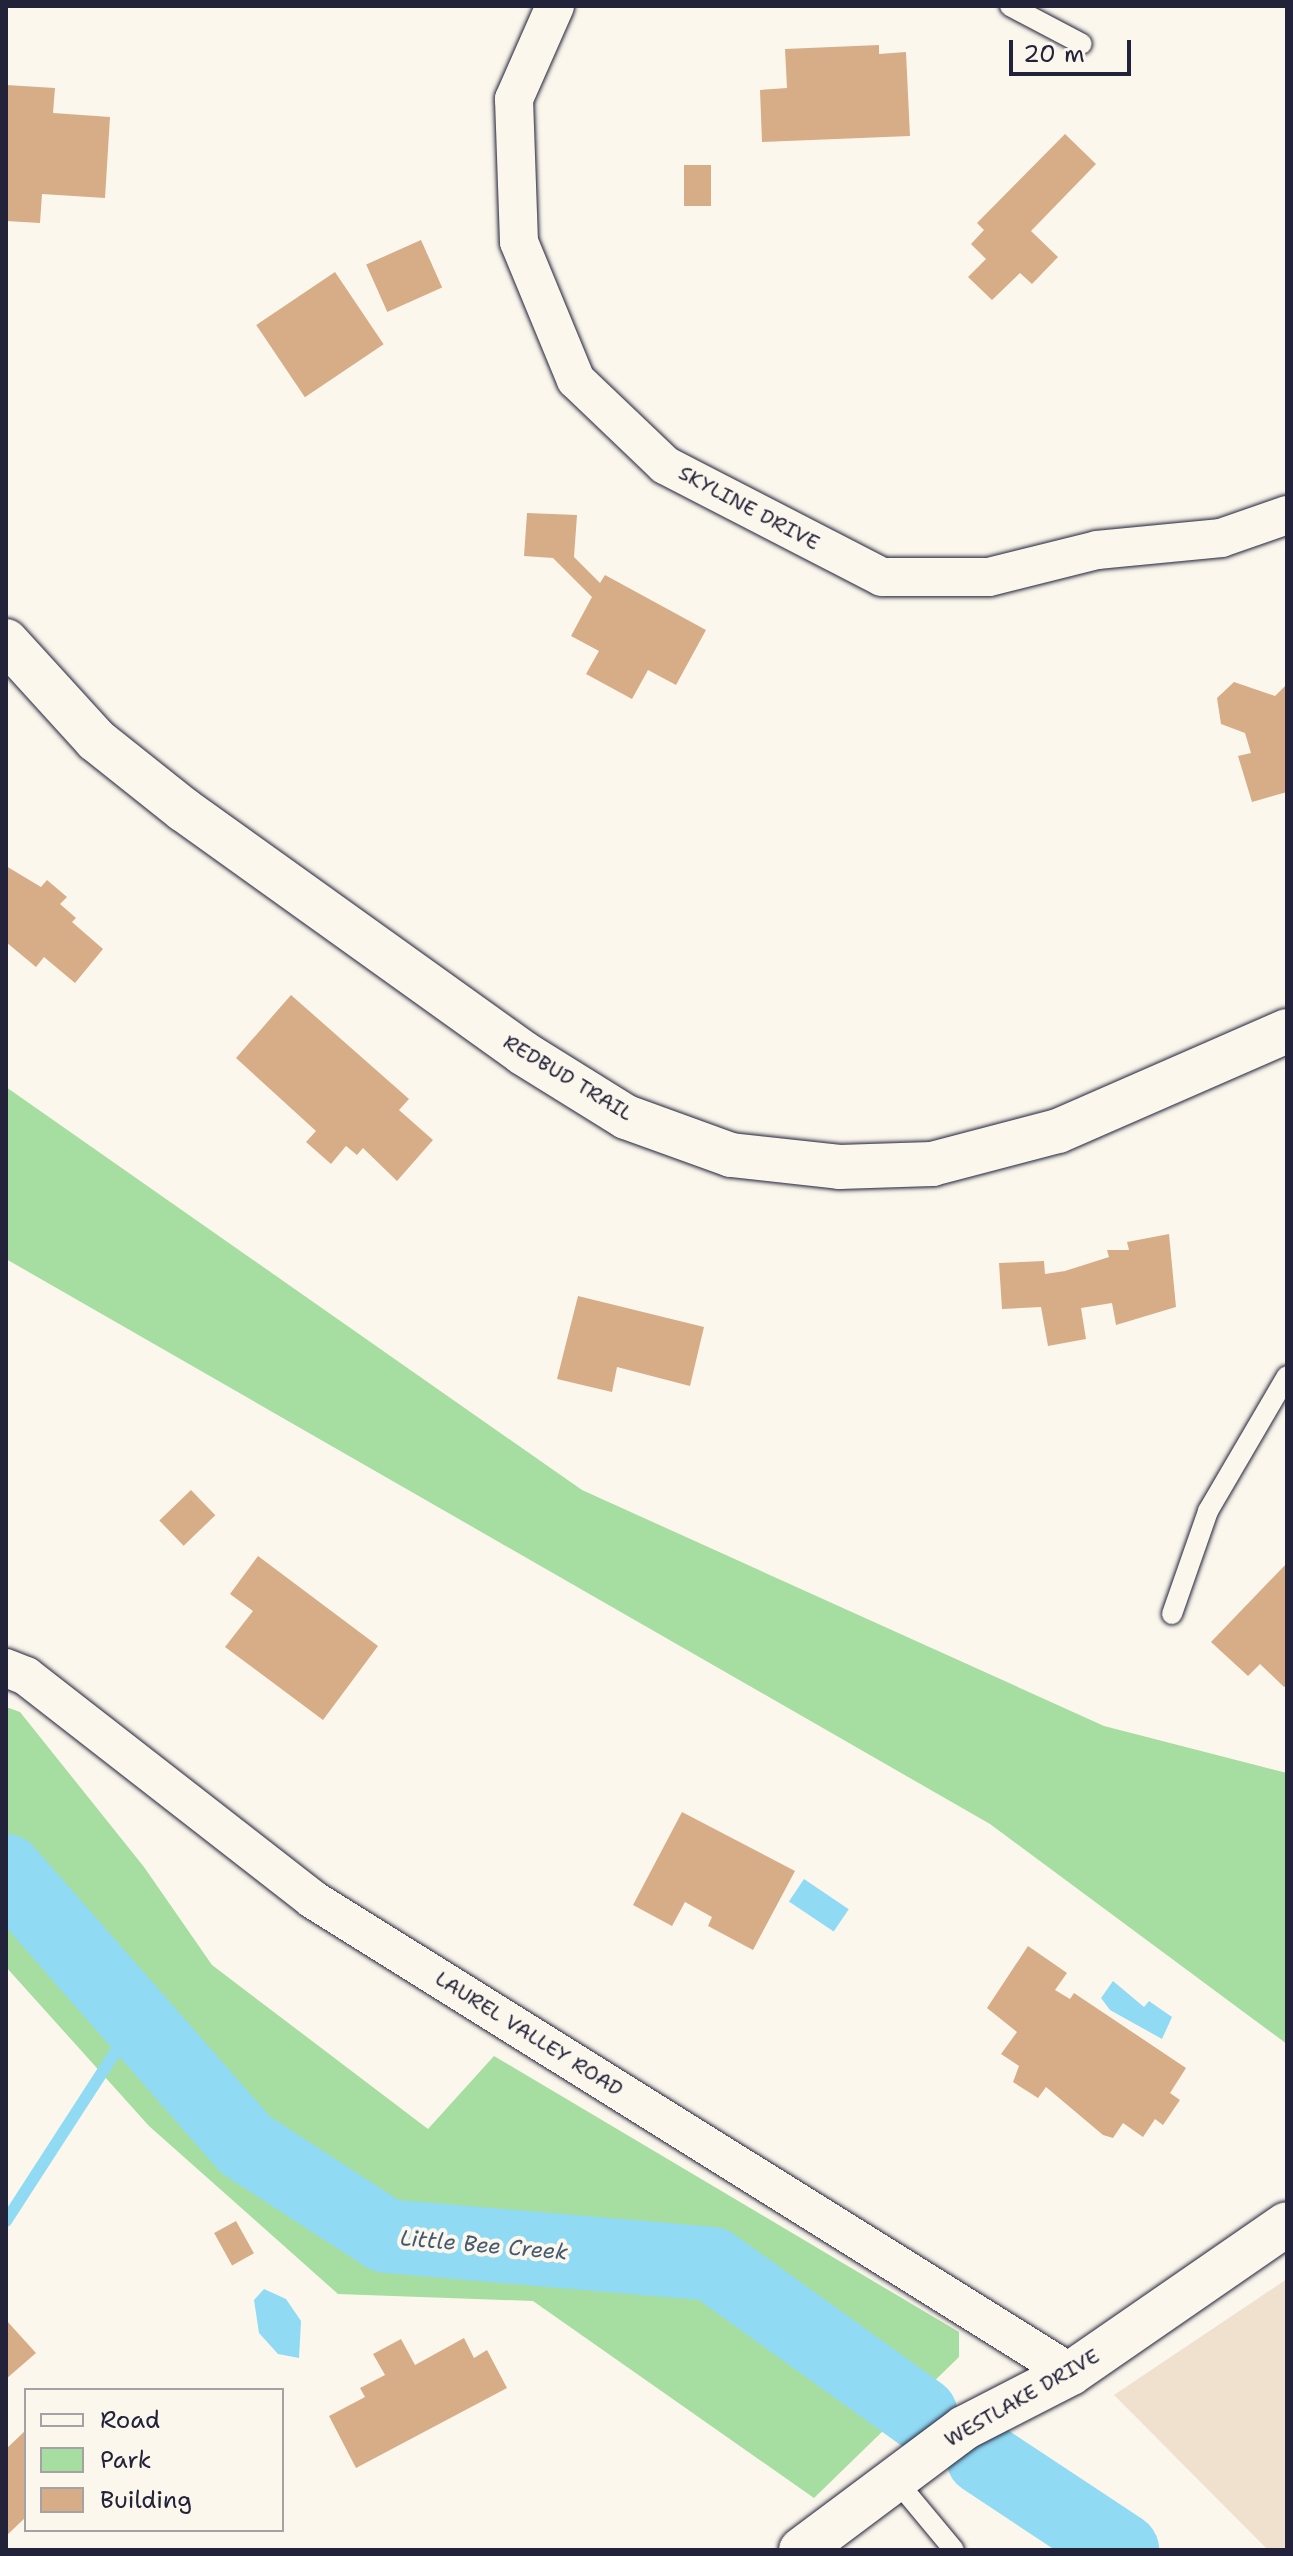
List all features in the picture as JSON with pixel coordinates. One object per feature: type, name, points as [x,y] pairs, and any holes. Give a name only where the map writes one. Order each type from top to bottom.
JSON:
[{"type":"street","name":"SKYLINE DRIVE","points":[[555,6],[514,99],[519,242],[576,380],[665,465],[882,577],[989,577],[1097,550],[1221,538],[1287,515]]},
{"type":"street","name":"REDBUD TRAIL","points":[[6,641],[96,740],[184,810],[523,1053],[626,1117],[731,1155],[839,1167],[932,1164],[1058,1131],[1287,1031]]},
{"type":"street","name":"LAUREL VALLEY ROAD","points":[[6,1668],[26,1676],[312,1899],[1071,2373]]},
{"type":"street","name":"WESTLAKE DRIVE","points":[[801,2550],[964,2428],[1071,2373],[1287,2224]]},
{"type":"lane","points":[[1010,6],[1082,44]]},
{"type":"lane","points":[[1172,1614],[1208,1511],[1287,1376]]},
{"type":"lane","points":[[895,2479],[954,2550]]},
{"type":"shaded area","points":[[1287,2279],[1287,2550],[1268,2550],[1114,2395]]},
{"type":"green space","points":[[6,1087],[582,1490],[1104,1726],[1287,1773],[1287,2044],[990,1824],[6,1259]]},
{"type":"green space","points":[[6,1707],[20,1712],[144,1867],[212,1965],[428,2129],[494,2056],[959,2332],[959,2357],[814,2498],[533,2301],[338,2294],[149,2126],[6,1967]]},
{"type":"water","points":[[804,1879],[849,1909],[834,1932],[789,1901]]},
{"type":"water","points":[[1113,1981],[1144,2007],[1149,2001],[1172,2017],[1162,2039],[1110,2010],[1101,1998]]},
{"type":"water","points":[[264,2289],[286,2299],[301,2321],[299,2358],[278,2354],[259,2333],[254,2300]]},
{"type":"building","points":[[879,45],[879,54],[906,52],[910,136],[762,142],[760,90],[787,88],[785,49]]},
{"type":"building","points":[[6,85],[55,88],[53,113],[110,117],[105,198],[42,194],[40,223],[6,221]]},
{"type":"building","points":[[1065,134],[1096,164],[1031,231],[1058,257],[1032,284],[1020,273],[992,300],[968,277],[986,259],[971,244],[984,230],[977,223]]},
{"type":"building","points":[[684,165],[711,165],[711,206],[684,206]]},
{"type":"building","points":[[421,240],[442,288],[387,312],[366,264]]},
{"type":"building","points":[[335,272],[384,344],[305,397],[256,325]]},
{"type":"building","points":[[527,513],[577,515],[574,557],[600,583],[605,575],[706,630],[676,685],[648,670],[632,699],[586,674],[599,651],[571,636],[592,597],[553,558],[524,556]]},
{"type":"building","points":[[1234,682],[1275,696],[1287,684],[1287,792],[1252,802],[1238,756],[1251,753],[1245,733],[1221,724],[1217,698]]},
{"type":"building","points":[[6,866],[41,887],[47,880],[67,897],[60,904],[76,918],[72,922],[103,949],[75,983],[44,957],[36,967],[6,942]]},
{"type":"building","points":[[291,995],[409,1099],[399,1110],[433,1140],[397,1181],[363,1148],[357,1155],[346,1146],[331,1164],[306,1142],[316,1131],[236,1058]]},
{"type":"building","points":[[1169,1234],[1176,1307],[1116,1325],[1112,1303],[1081,1308],[1086,1339],[1048,1346],[1041,1307],[1002,1309],[999,1263],[1044,1261],[1045,1274],[1065,1271],[1109,1257],[1107,1250],[1129,1250],[1127,1242]]},
{"type":"building","points":[[578,1296],[704,1327],[690,1386],[617,1367],[612,1392],[557,1379]]},
{"type":"building","points":[[191,1490],[215,1515],[184,1546],[159,1521]]},
{"type":"building","points":[[258,1556],[378,1646],[323,1720],[225,1647],[253,1611],[230,1594]]},
{"type":"building","points":[[1287,1563],[1287,1684],[1284,1687],[1260,1664],[1248,1676],[1211,1642]]},
{"type":"building","points":[[682,1812],[795,1871],[753,1950],[708,1926],[712,1917],[685,1902],[672,1926],[633,1905]]},
{"type":"building","points":[[1028,1946],[1067,1973],[1055,1990],[1070,1999],[1074,1993],[1186,2068],[1170,2093],[1180,2100],[1163,2125],[1155,2119],[1143,2137],[1123,2123],[1113,2138],[1103,2135],[1046,2087],[1038,2098],[1013,2082],[1019,2066],[1001,2054],[1017,2032],[987,2008]]},
{"type":"building","points":[[236,2221],[254,2253],[232,2265],[214,2233]]},
{"type":"building","points":[[6,2320],[36,2353],[6,2379]]},
{"type":"building","points":[[464,2338],[474,2358],[487,2350],[507,2388],[356,2468],[329,2416],[365,2397],[360,2388],[385,2375],[373,2354],[401,2339],[415,2365]]},
{"type":"building","points":[[24,2432],[24,2519],[6,2536],[6,2449]]},
{"type":"waterway","name":"Little Bee Creek","points":[[6,1871],[246,2145],[386,2236],[712,2264],[921,2414]]},
{"type":"waterway","points":[[6,2221],[136,2020]]},
{"type":"waterway","name":"Little Bee Creek","points":[[983,2458],[1122,2550]]}]
